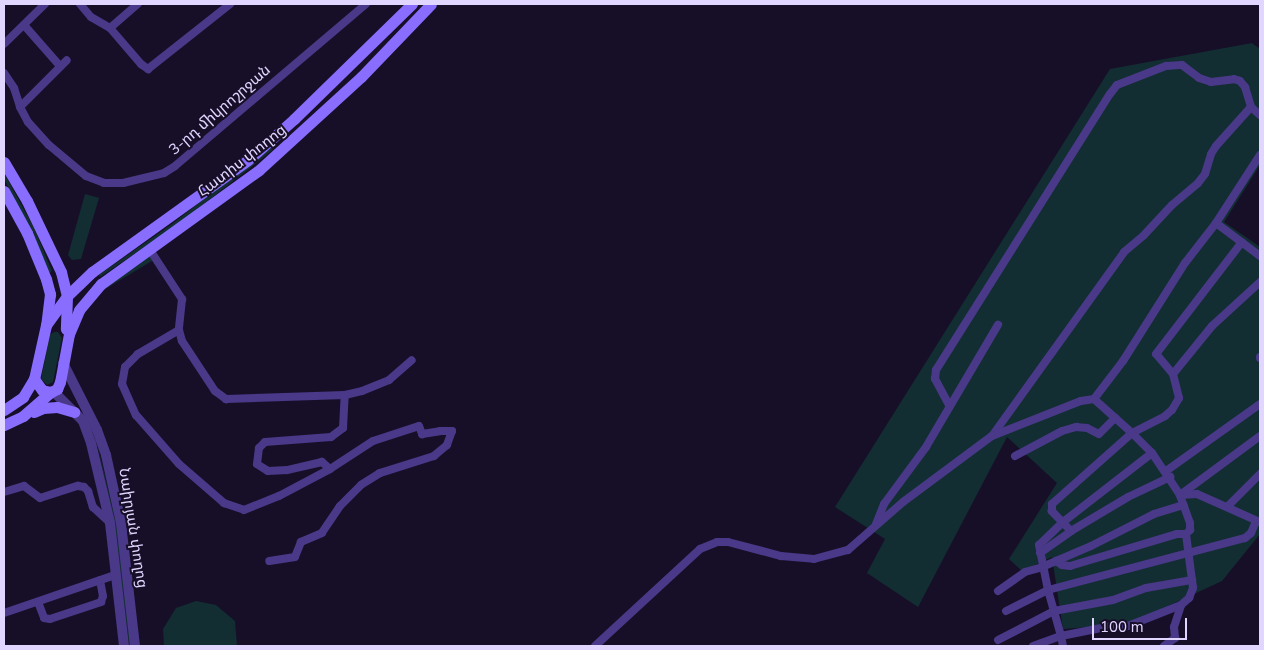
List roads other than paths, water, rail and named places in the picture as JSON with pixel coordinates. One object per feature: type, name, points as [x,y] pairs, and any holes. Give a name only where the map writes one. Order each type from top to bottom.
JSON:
[{"type":"main road","name":"Հատիս փողոց","points":[[46,327],[68,296],[92,272],[248,160],[315,99],[412,4]]},
{"type":"main road","name":"Հատիս փողոց","points":[[67,331],[79,310],[101,284],[259,170],[361,77],[431,4]]},
{"type":"main road","points":[[4,162],[40,228],[61,272],[68,296],[67,331],[60,382],[52,392],[23,416]]},
{"type":"main road","points":[[4,191],[27,233],[46,279],[50,294],[46,327],[34,379],[23,397],[4,410]]},
{"type":"main road","points":[[46,327],[60,326],[67,331]]},
{"type":"main road","points":[[34,379],[42,390],[52,392]]},
{"type":"main road","points":[[4,425],[43,408],[57,407],[74,412]]},
{"type":"street","points":[[4,44],[45,4]]},
{"type":"street","points":[[80,4],[91,17],[110,28],[148,70],[230,4]]},
{"type":"street","points":[[110,28],[138,4]]},
{"type":"street","name":"3-րդ միկրոշրջան","points":[[4,73],[14,88],[20,107],[37,134],[86,176],[112,184],[164,173],[198,148],[218,128],[366,4]]},
{"type":"street","points":[[20,107],[63,63],[24,25]]},
{"type":"street","points":[[949,405],[937,384],[936,370],[1117,85],[1166,66],[1182,65],[1199,78],[1211,82],[1240,81],[1245,87],[1251,107],[1260,115]]},
{"type":"street","points":[[992,436],[1124,252],[1144,235],[1172,205],[1198,183],[1205,174],[1211,154],[1216,146],[1251,107]]},
{"type":"street","points":[[1094,400],[1122,361],[1185,263],[1216,223],[1260,155]]},
{"type":"street","points":[[1216,223],[1260,256]]},
{"type":"street","points":[[1071,531],[1052,510],[1052,504],[1132,433],[1165,416],[1172,410],[1179,398],[1173,374],[1156,354],[1242,242]]},
{"type":"street","points":[[150,250],[182,299],[180,330],[182,341],[215,391],[226,400],[345,395],[362,391],[389,380],[412,360]]},
{"type":"street","points":[[1173,374],[1212,326],[1260,282]]},
{"type":"street","points":[[876,526],[887,498],[926,447],[949,405],[998,325]]},
{"type":"street","points":[[180,330],[138,354],[125,367],[122,384],[136,415],[180,464],[224,503],[244,510],[279,496],[330,469],[373,442],[419,426],[422,434],[452,431],[447,445],[434,456],[380,473],[361,484],[340,506],[322,533],[301,542],[295,557],[269,561]]},
{"type":"street","name":"Նաիրյան փողոց","points":[[64,363],[97,430],[106,455],[121,523],[136,646]]},
{"type":"street","name":"Նաիրյան փողոց","points":[[52,392],[83,421],[89,434],[110,524],[124,646]]},
{"type":"street","points":[[330,469],[322,462],[288,470],[268,471],[257,464],[259,448],[265,442],[331,437],[342,428],[345,395]]},
{"type":"street","points":[[595,646],[689,557],[708,545],[728,542],[781,556],[814,559],[848,550],[903,502],[992,436],[1081,401],[1094,400],[1132,433],[1152,453],[1168,474],[1184,505],[1190,523],[1190,530],[1186,534],[1177,534],[1070,566],[1062,565],[1056,561]]},
{"type":"street","points":[[1040,553],[1071,531],[1168,474],[1260,404]]},
{"type":"street","points":[[1014,456],[1062,431],[1076,427],[1087,428],[1099,434],[1115,418]]},
{"type":"street","points":[[1180,495],[1260,436]]},
{"type":"street","points":[[1063,646],[1042,567],[1040,542],[1152,453]]},
{"type":"street","points":[[1227,507],[1260,474]]},
{"type":"street","points":[[4,492],[24,486],[40,498],[84,486],[88,491],[93,507],[110,524]]},
{"type":"street","points":[[1006,611],[1048,590],[1245,538],[1251,533],[1258,521],[1197,494],[1180,495]]},
{"type":"street","points":[[998,591],[1018,576],[1091,546],[1154,514],[1184,505]]},
{"type":"street","points":[[1033,646],[1061,636],[1106,627],[1128,626],[1180,605],[1192,593],[1190,554],[1186,534]]},
{"type":"street","points":[[4,613],[115,575]]},
{"type":"street","points":[[38,602],[44,618],[50,619],[101,602],[103,596],[100,580]]},
{"type":"street","points":[[998,640],[1054,611],[1113,600],[1146,588],[1192,580]]},
{"type":"street","points":[[1164,646],[1175,638],[1174,627],[1180,605]]}]
